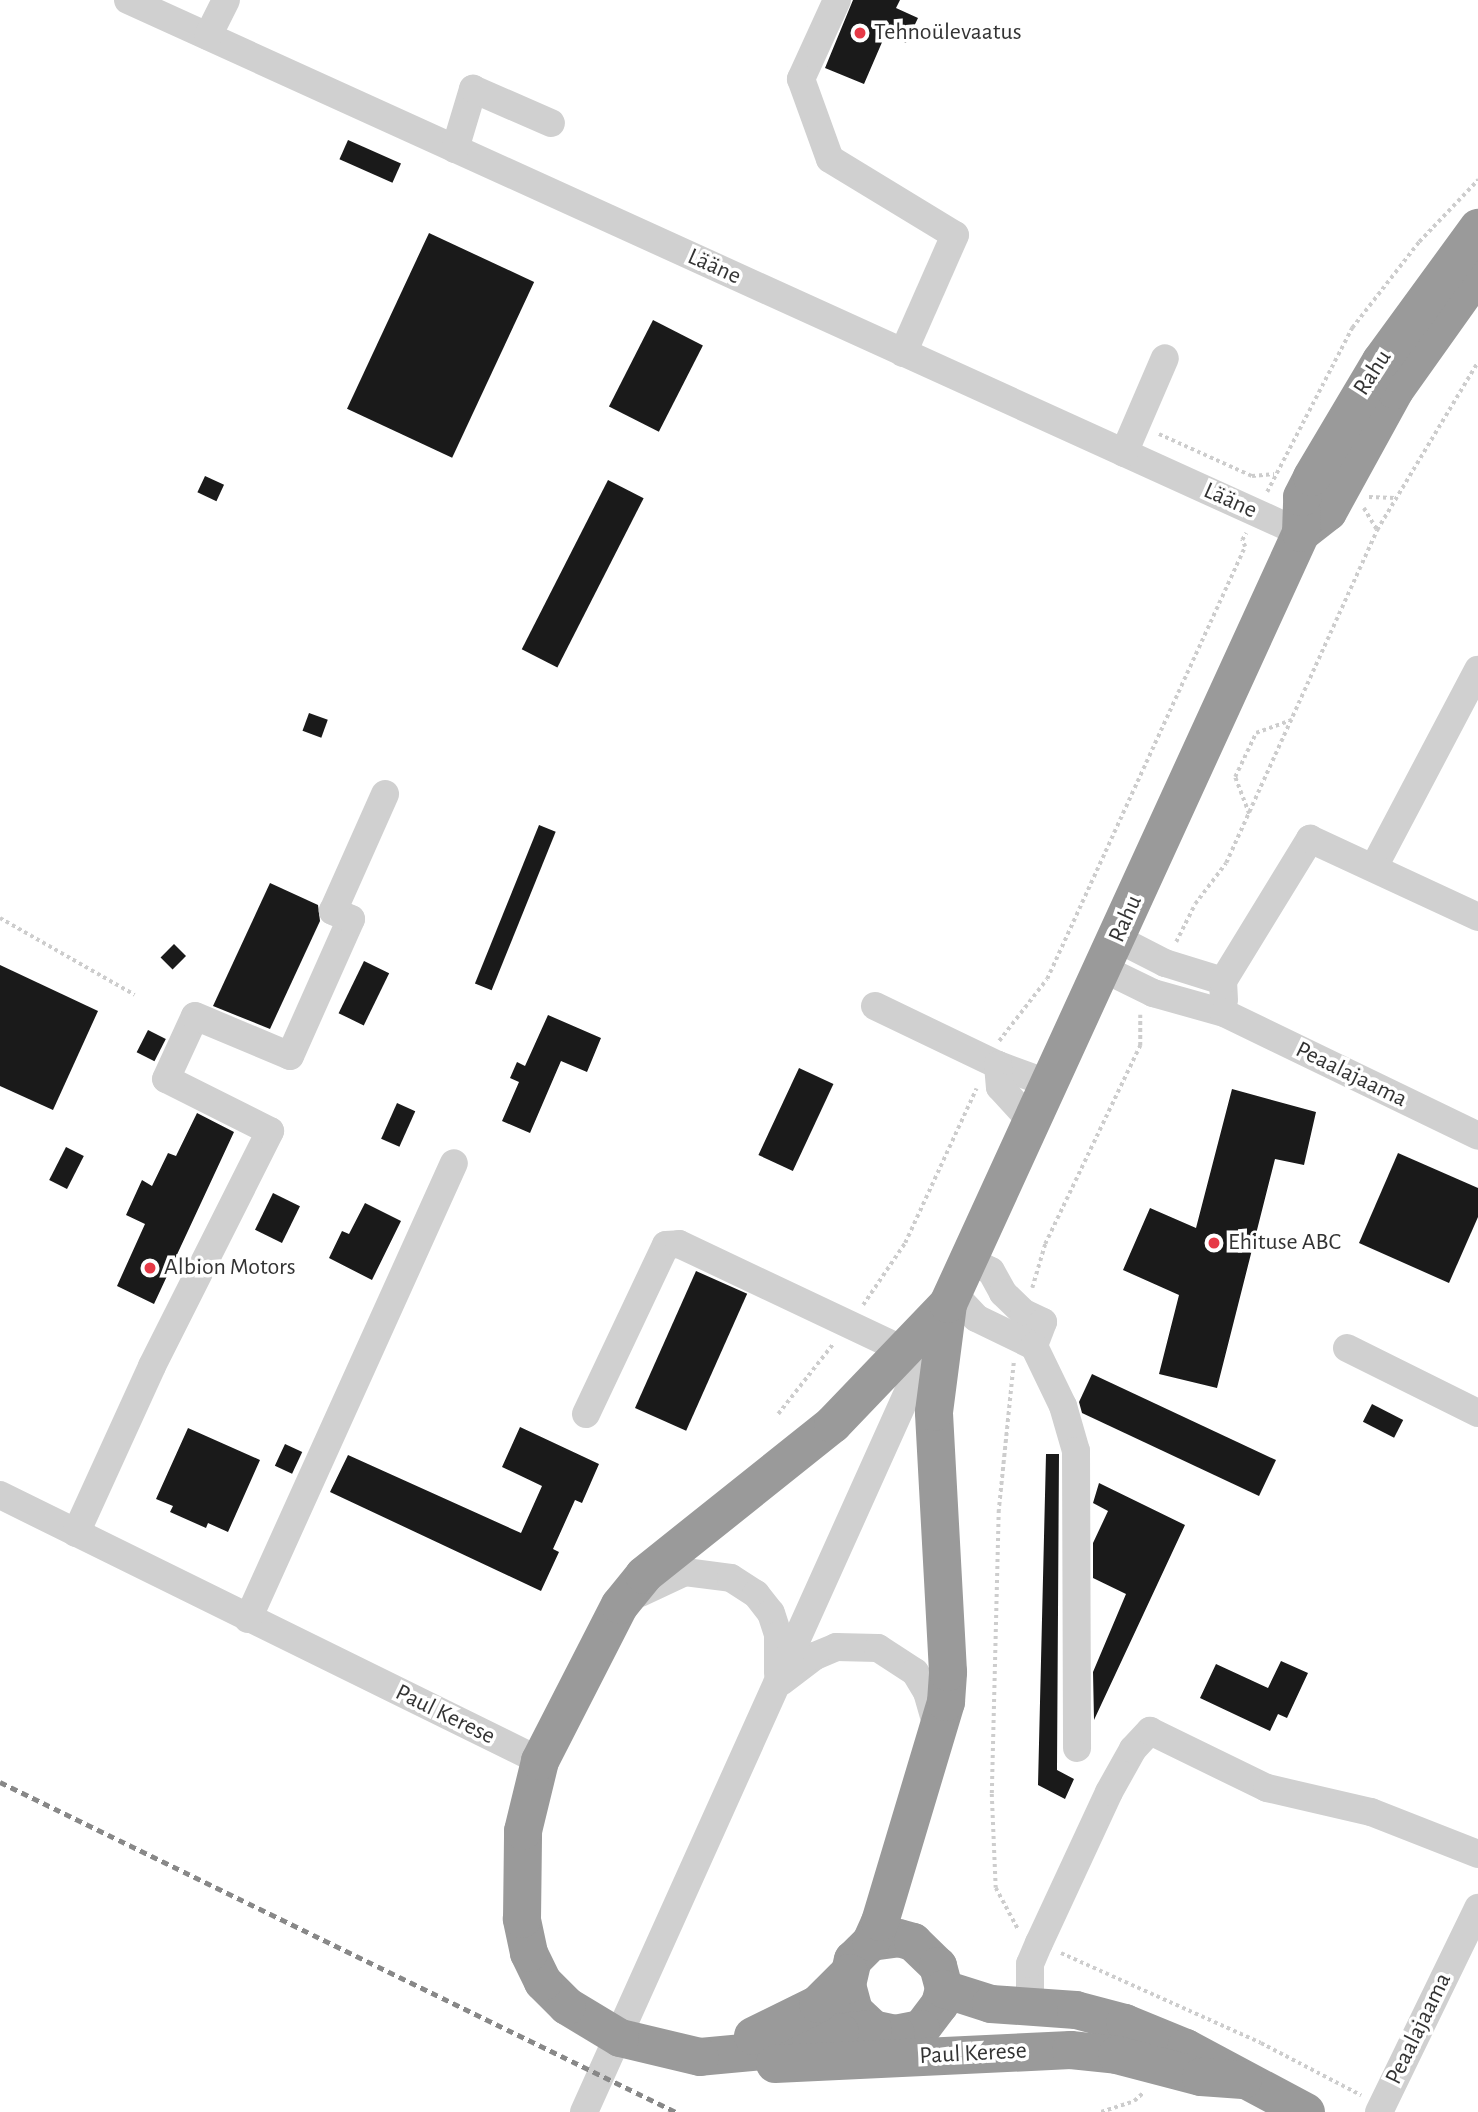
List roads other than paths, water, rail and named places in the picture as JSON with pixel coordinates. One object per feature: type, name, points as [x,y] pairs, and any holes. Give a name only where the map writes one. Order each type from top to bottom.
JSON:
[{"type":"highway","name":"Rahu","points":[[956,1312],[969,1259],[1111,954],[1300,533],[1302,497],[1336,431],[1416,309],[1478,228]]},
{"type":"highway","name":"Rahu","points":[[1300,533],[1328,512],[1395,390],[1478,273]]},
{"type":"highway","points":[[540,1761],[620,1605],[667,1555],[834,1424],[903,1350],[956,1312]]},
{"type":"highway","points":[[921,1792],[909,1898],[928,1952],[938,1966],[944,1989],[932,2018],[891,2031],[848,2001],[849,1972],[871,1942],[921,1792],[938,1731],[948,1672],[934,1412],[956,1312]]},
{"type":"highway","name":"Paul Kerese","points":[[540,1761],[523,1832],[520,1872],[527,1942],[543,1982],[567,2007],[620,2038],[726,2064],[834,2063],[1071,2050],[1117,2055],[1202,2077],[1243,2080]]},
{"type":"highway","points":[[871,1942],[899,1938],[928,1952]]},
{"type":"highway","name":"Paul Kerese","points":[[692,2056],[711,2052],[780,2026],[818,2004],[849,1972]]},
{"type":"highway","name":"Paul Kerese","points":[[944,1989],[991,2004],[1103,2016],[1204,2058],[1306,2112]]},
{"type":"highway","name":"Paul Kerese","points":[[692,2056],[775,2050],[839,2032],[992,2031],[1116,2038],[1204,2058]]},
{"type":"street","name":"Lääne","points":[[128,0],[1300,533]]},
{"type":"street","points":[[208,36],[226,0]]},
{"type":"street","points":[[837,0],[801,79],[830,159],[955,235],[903,353]]},
{"type":"street","points":[[455,149],[473,89],[551,123]]},
{"type":"street","points":[[1124,453],[1165,358]]},
{"type":"street","points":[[1374,867],[1478,670]]},
{"type":"street","points":[[76,1533],[152,1366],[270,1132],[166,1079],[195,1016],[290,1056],[351,919],[333,911],[385,794]]},
{"type":"street","points":[[1224,1013],[1223,981],[1310,839],[1478,918]]},
{"type":"street","points":[[1111,954],[1165,963],[1223,981]]},
{"type":"street","name":"Peaalajaama","points":[[1111,954],[1153,993],[1224,1013],[1478,1136]]},
{"type":"street","points":[[875,1006],[993,1063],[1050,1084]]},
{"type":"street","points":[[993,1063],[1000,1087],[1032,1122]]},
{"type":"street","points":[[248,1619],[454,1163]]},
{"type":"street","points":[[586,1414],[666,1245],[680,1244],[903,1350]]},
{"type":"street","points":[[969,1259],[990,1271],[1026,1332],[1063,1406],[1076,1451],[1077,1748]]},
{"type":"street","points":[[584,2112],[776,1686],[956,1312],[1026,1332]]},
{"type":"street","points":[[1347,1348],[1478,1413]]},
{"type":"street","name":"Paul Kerese","points":[[0,1495],[540,1761]]},
{"type":"street","points":[[620,1605],[659,1580],[685,1572],[731,1578],[756,1594],[771,1613],[780,1658],[776,1686]]},
{"type":"street","points":[[776,1686],[815,1656],[836,1647],[878,1648],[915,1672],[927,1692],[938,1731]]},
{"type":"street","points":[[1030,2007],[1030,1964],[1039,1943],[1109,1792],[1133,1749],[1150,1731],[1268,1788],[1371,1812],[1478,1854]]},
{"type":"street","name":"Peaalajaama","points":[[1381,2109],[1478,1908]]},
{"type":"railway","points":[[0,1782],[676,2112]]},
{"type":"place","name":"Tehnoülevaatus","points":[[860,33]]},
{"type":"place","name":"Ehituse ABC","points":[[1214,1243]]},
{"type":"place","name":"Albion Motors","points":[[150,1268]]}]
